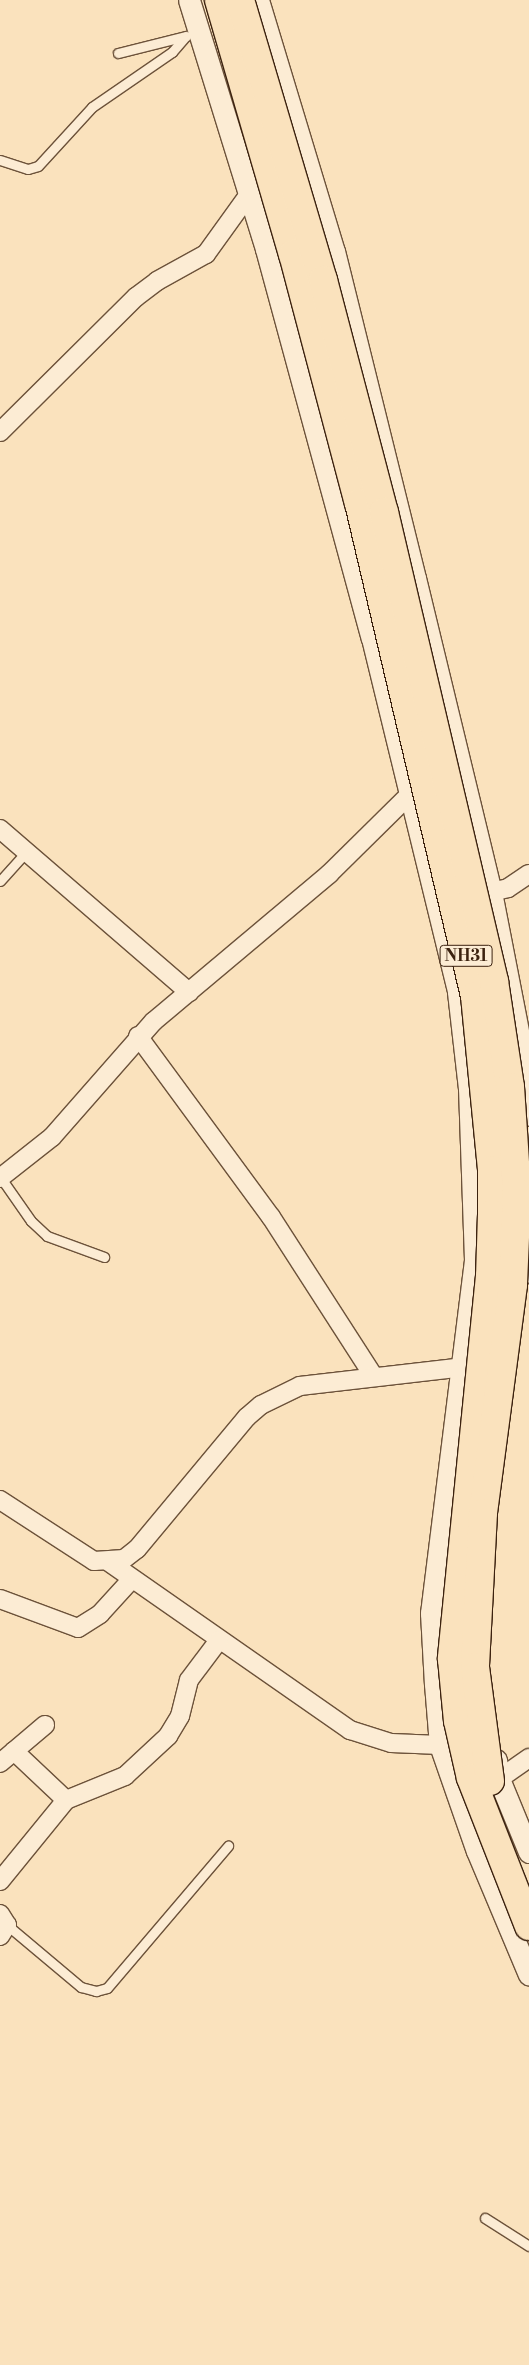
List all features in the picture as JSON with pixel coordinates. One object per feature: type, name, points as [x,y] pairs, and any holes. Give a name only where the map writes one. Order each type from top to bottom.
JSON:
[{"type":"highway","name":"NH31","points":[[220,0],[293,254],[359,503],[475,996],[492,1170],[490,1276],[452,1659],[458,1721],[471,1778],[529,1926]]},
{"type":"highway","name":"NH31","points":[[240,0],[322,280],[384,512],[497,1001],[510,1087],[517,1192],[513,1285],[483,1513],[475,1667],[489,1776],[529,1879]]},
{"type":"street","points":[[189,0],[192,34],[268,258],[410,794],[458,992],[469,1088],[475,1260],[459,1369],[431,1613],[440,1745],[477,1851],[529,1976]]},
{"type":"street","points":[[258,0],[334,251],[491,892],[522,1052],[529,1115]]},
{"type":"street","points":[[0,432],[136,298],[157,281],[206,254],[247,197]]},
{"type":"street","points":[[0,1178],[52,1137],[138,1036],[329,874],[410,794]]},
{"type":"street","points":[[0,829],[25,853],[189,992]]},
{"type":"street","points":[[491,892],[508,888],[529,874]]},
{"type":"street","points":[[138,1036],[271,1217],[372,1375]]},
{"type":"street","points":[[529,1187],[526,1278],[513,1357],[489,1559],[485,1675],[499,1779],[529,1852]]},
{"type":"street","points":[[0,1500],[94,1561],[109,1562],[124,1559],[137,1549],[247,1416],[260,1405],[300,1386],[372,1375],[459,1369],[513,1357]]},
{"type":"street","points":[[109,1562],[350,1730],[391,1743],[440,1745]]},
{"type":"street","points":[[0,1599],[78,1628],[100,1614],[132,1579]]},
{"type":"street","points":[[0,1881],[66,1800],[126,1776],[168,1736],[180,1716],[189,1680],[219,1640]]},
{"type":"street","points":[[0,1763],[45,1726]]},
{"type":"street","points":[[14,1751],[66,1800]]},
{"type":"street","points":[[499,1779],[529,1758]]},
{"type":"lane","points":[[118,53],[192,34]]},
{"type":"lane","points":[[0,160],[28,169],[38,166],[92,108],[172,52],[192,34]]},
{"type":"lane","points":[[0,880],[25,853]]},
{"type":"lane","points":[[0,1178],[30,1220],[47,1236],[104,1257]]},
{"type":"lane","points":[[2,1925],[81,1987],[96,1991],[107,1988],[228,1846]]},
{"type":"lane","points":[[485,2218],[529,2246]]}]
